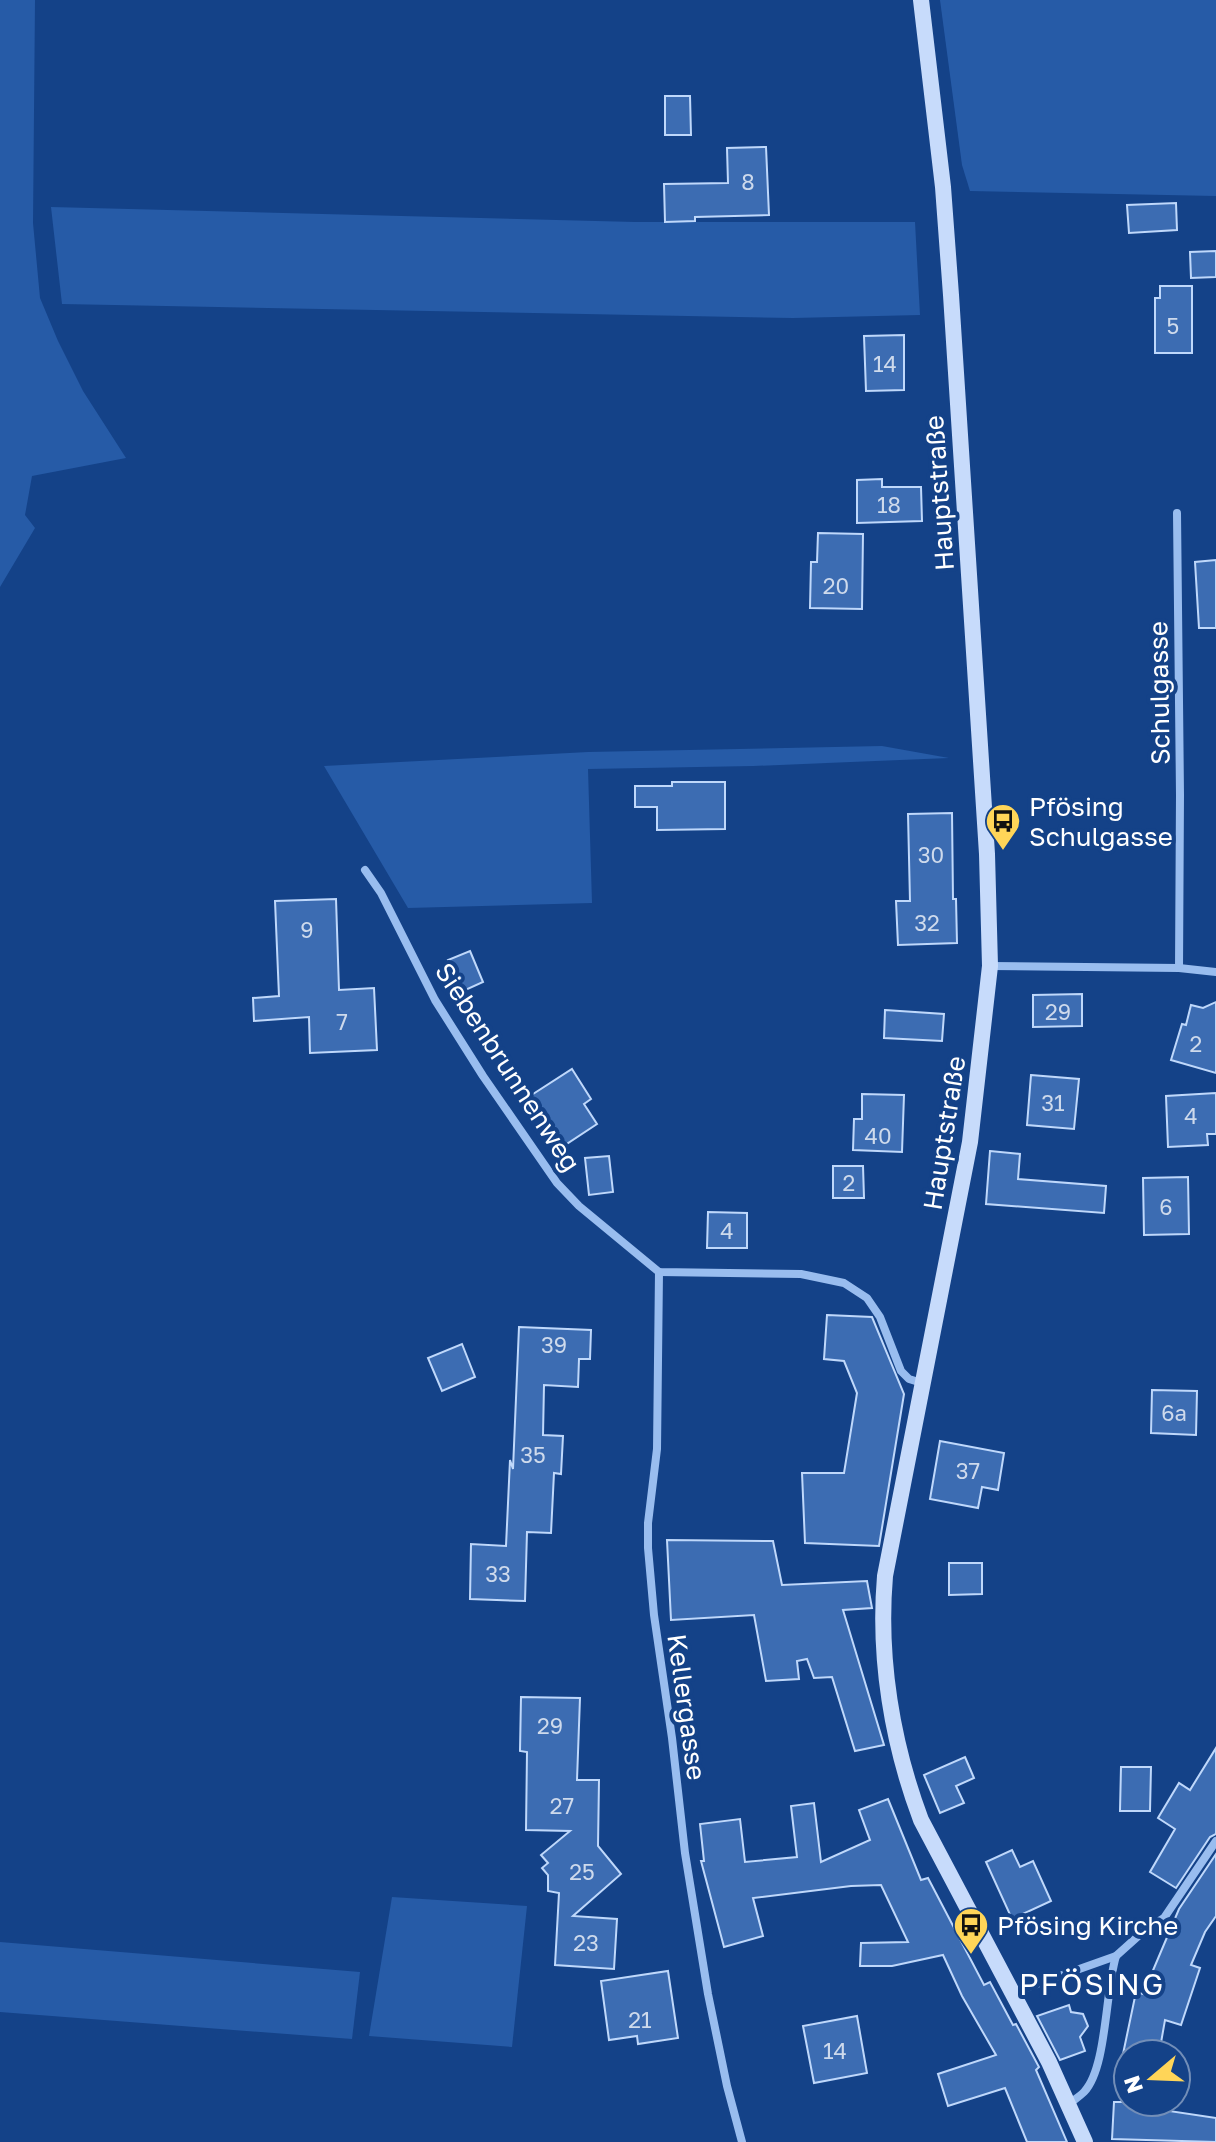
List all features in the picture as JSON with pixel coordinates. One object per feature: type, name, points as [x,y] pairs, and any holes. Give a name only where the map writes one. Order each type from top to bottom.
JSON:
[{"type":"street","name":"Hauptstraße","points":[[921,0],[943,187],[951,295],[987,854],[990,966],[970,1142],[885,1576],[882,1616],[896,1740],[906,1781],[921,1820],[1069,2104],[1085,2142]]},
{"type":"street","name":"Schulgasse","points":[[1177,513],[1179,968]]},
{"type":"street","name":"Siebenbrunnenweg","points":[[365,870],[381,893],[435,1000],[557,1183],[579,1206],[659,1272]]},
{"type":"street","points":[[990,966],[1179,968],[1216,972]]},
{"type":"street","points":[[659,1272],[801,1274],[844,1283],[867,1298],[880,1317],[901,1371],[909,1379],[923,1383]]},
{"type":"street","name":"Kellergasse","points":[[659,1272],[657,1449],[648,1523],[654,1615],[698,1934],[727,2086],[742,2142]]},
{"type":"street","points":[[1012,1993],[1116,1956],[1164,1918],[1216,1841]]},
{"type":"street","points":[[1069,2104],[1086,2091],[1096,2072],[1116,1956]]},
{"type":"shaded area","points":[[0,0],[35,0],[33,223],[40,298],[83,391],[126,458],[32,476],[25,515],[35,528],[0,587]]},
{"type":"shaded area","points":[[940,0],[1216,0],[1216,196],[970,191],[962,165]]},
{"type":"shaded area","points":[[51,207],[635,222],[915,222],[920,315],[793,318],[62,304]]},
{"type":"shaded area","points":[[882,746],[949,758],[588,769],[592,903],[408,908],[324,766],[588,752]]},
{"type":"shaded area","points":[[392,1897],[527,1906],[512,2047],[369,2036]]},
{"type":"shaded area","points":[[0,1942],[360,1972],[352,2039],[0,2012]]},
{"type":"building","points":[[665,96],[690,96],[691,135],[665,135]]},
{"type":"building","points":[[766,147],[769,215],[695,217],[695,221],[665,222],[664,184],[728,183],[727,148]]},
{"type":"building","points":[[1176,203],[1177,230],[1129,233],[1127,205]]},
{"type":"building","points":[[1216,251],[1216,277],[1191,278],[1190,252]]},
{"type":"building","points":[[1160,286],[1192,286],[1192,353],[1155,353],[1155,298],[1160,298]]},
{"type":"building","points":[[904,335],[904,390],[866,391],[864,336]]},
{"type":"building","points":[[882,479],[882,487],[921,487],[922,521],[857,523],[857,480]]},
{"type":"building","points":[[818,533],[863,534],[862,609],[810,608],[811,562],[817,562]]},
{"type":"building","points":[[1216,560],[1216,628],[1199,628],[1195,562]]},
{"type":"building","points":[[672,782],[725,782],[725,829],[657,830],[657,807],[635,807],[635,786],[672,786]]},
{"type":"building","points":[[952,813],[957,943],[898,945],[896,901],[910,901],[908,814]]},
{"type":"building","points":[[336,899],[339,990],[374,988],[377,1050],[310,1053],[309,1017],[254,1021],[253,998],[279,996],[275,901]]},
{"type":"building","points":[[470,951],[483,982],[461,992],[448,960]]},
{"type":"building","points":[[1082,994],[1082,1026],[1033,1027],[1033,995]]},
{"type":"building","points":[[1216,1002],[1216,1073],[1171,1060],[1191,1005],[1203,1008]]},
{"type":"building","points":[[885,1010],[944,1014],[942,1041],[884,1038]]},
{"type":"building","points":[[572,1069],[591,1099],[584,1104],[597,1124],[562,1147],[530,1096]]},
{"type":"building","points":[[1031,1075],[1079,1079],[1074,1129],[1027,1125]]},
{"type":"building","points":[[1216,1093],[1216,1134],[1207,1134],[1208,1145],[1168,1147],[1166,1096]]},
{"type":"building","points":[[862,1094],[904,1095],[902,1152],[853,1150],[854,1119],[862,1119]]},
{"type":"building","points":[[990,1151],[1020,1154],[1018,1179],[1106,1186],[1104,1213],[986,1204]]},
{"type":"building","points":[[609,1156],[613,1192],[589,1195],[585,1158]]},
{"type":"building","points":[[833,1166],[863,1166],[864,1198],[833,1198]]},
{"type":"building","points":[[1188,1177],[1189,1234],[1144,1235],[1143,1178]]},
{"type":"building","points":[[708,1212],[747,1213],[747,1248],[707,1248]]},
{"type":"building","points":[[827,1315],[872,1317],[904,1394],[879,1546],[805,1543],[802,1473],[844,1473],[857,1393],[844,1361],[824,1359]]},
{"type":"building","points":[[519,1327],[591,1330],[590,1359],[579,1359],[578,1387],[544,1385],[543,1435],[563,1436],[561,1474],[554,1473],[551,1533],[527,1532],[525,1601],[470,1599],[471,1544],[506,1546],[510,1460],[513,1469]]},
{"type":"building","points":[[462,1344],[475,1377],[442,1391],[428,1358]]},
{"type":"building","points":[[1152,1390],[1197,1391],[1196,1435],[1151,1433]]},
{"type":"building","points":[[940,1441],[1004,1453],[998,1490],[982,1487],[978,1508],[930,1499]]},
{"type":"building","points":[[667,1540],[773,1541],[782,1585],[867,1581],[872,1608],[843,1610],[884,1745],[855,1751],[832,1677],[814,1678],[807,1659],[797,1661],[799,1679],[766,1681],[754,1615],[671,1620]]},
{"type":"building","points":[[949,1563],[982,1563],[982,1594],[949,1595]]},
{"type":"building","points":[[521,1697],[580,1698],[577,1780],[599,1780],[598,1846],[621,1874],[573,1916],[617,1919],[614,1969],[555,1965],[559,1893],[548,1891],[548,1875],[542,1868],[548,1863],[541,1855],[570,1831],[526,1830],[527,1752],[520,1751]]},
{"type":"building","points":[[1216,1748],[1216,1834],[1210,1837],[1176,1888],[1150,1872],[1175,1829],[1158,1818],[1179,1783],[1190,1790]]},
{"type":"building","points":[[965,1757],[974,1778],[956,1786],[964,1803],[940,1813],[924,1775]]},
{"type":"building","points":[[1121,1767],[1151,1767],[1150,1811],[1120,1811]]},
{"type":"building","points":[[888,1799],[921,1880],[928,1878],[984,1985],[990,1982],[1039,2067],[1036,2070],[1067,2142],[1027,2142],[1005,2088],[948,2106],[938,2074],[996,2055],[962,1996],[943,1955],[892,1966],[860,1966],[861,1943],[908,1942],[881,1885],[753,1898],[763,1936],[724,1947],[701,1861],[704,1861],[700,1824],[740,1819],[745,1862],[797,1857],[791,1806],[814,1803],[821,1862],[870,1840],[859,1810]]},
{"type":"building","points":[[1012,1850],[1020,1867],[1033,1861],[1051,1901],[1012,1919],[986,1862]]},
{"type":"building","points":[[1216,1854],[1216,1916],[1205,1932],[1191,1965],[1200,1968],[1181,2025],[1165,2020],[1162,2038],[1126,2038],[1136,1992],[1143,1994],[1179,1909]]},
{"type":"building","points":[[668,1971],[678,2038],[638,2044],[637,2036],[609,2040],[601,1981]]},
{"type":"building","points":[[1069,2005],[1071,2012],[1083,2014],[1088,2026],[1080,2037],[1085,2051],[1060,2060],[1037,2016]]},
{"type":"building","points":[[857,2016],[867,2073],[814,2083],[803,2026]]},
{"type":"building","points":[[1192,2114],[1216,2118],[1216,2142],[1112,2139],[1113,2118],[1192,2118]]},
{"type":"place","name":"Pfösing Schulgasse","points":[[1003,852]]},
{"type":"place","name":"Pfösing Kirche","points":[[971,1956]]},
{"type":"district","name":"PFÖSING","points":[[1092,1984]]}]
